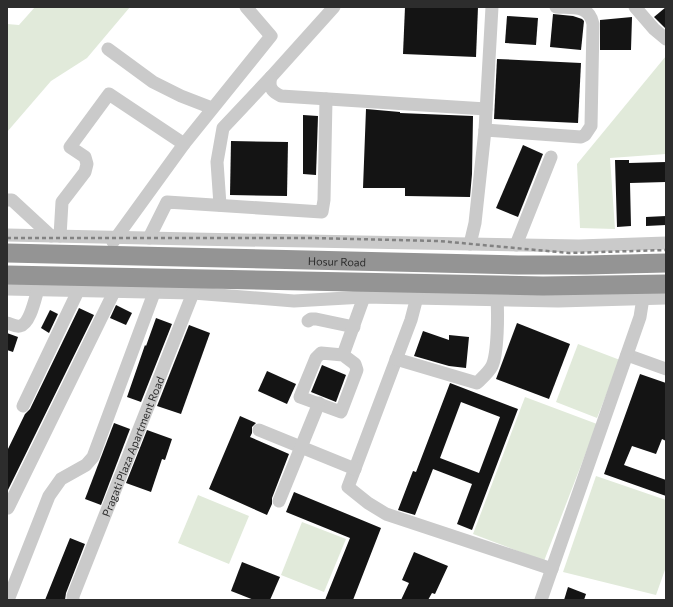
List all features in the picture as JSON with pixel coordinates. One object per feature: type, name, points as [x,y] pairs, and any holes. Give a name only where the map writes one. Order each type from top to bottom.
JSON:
[{"type":"highway","name":"Hosur Road","points":[[7,253],[518,265],[586,265],[666,262]]},
{"type":"highway","name":"Hosur Road","points":[[7,275],[544,286],[666,284]]},
{"type":"street","points":[[104,255],[184,144],[271,36],[246,7]]},
{"type":"street","points":[[220,205],[217,162],[223,128],[334,7]]},
{"type":"street","points":[[470,244],[475,223],[485,130],[492,7]]},
{"type":"street","points":[[485,130],[580,137],[585,135],[591,126],[592,19],[587,11],[582,9],[556,7]]},
{"type":"street","points":[[635,7],[654,29],[666,40]]},
{"type":"street","points":[[108,49],[153,82],[181,96],[212,108]]},
{"type":"street","points":[[271,77],[270,85],[272,90],[274,93],[281,96],[486,109]]},
{"type":"street","points":[[56,236],[62,202],[85,172],[87,164],[85,157],[70,147],[109,94],[184,144]]},
{"type":"street","points":[[149,238],[167,202],[322,212],[324,200],[326,99]]},
{"type":"street","points":[[516,245],[551,157]]},
{"type":"street","points":[[7,200],[12,200],[56,236]]},
{"type":"street","points":[[7,235],[579,246],[666,243]]},
{"type":"street","points":[[7,289],[193,293],[294,301],[364,297],[558,301],[666,298]]},
{"type":"street","points":[[7,323],[20,326],[26,322],[33,307],[38,290]]},
{"type":"street","points":[[23,406],[79,290]]},
{"type":"street","points":[[8,508],[114,292]]},
{"type":"street","points":[[8,600],[49,496],[55,485],[61,479],[86,465],[93,457],[154,293]]},
{"type":"street","name":"Pragati Plaza Apartment Road","points":[[73,600],[73,596],[193,293]]},
{"type":"street","points":[[343,355],[364,297]]},
{"type":"street","points":[[417,297],[411,320],[348,487],[368,503],[386,514],[552,569]]},
{"type":"street","points":[[541,600],[640,318],[643,298]]},
{"type":"street","points":[[396,359],[477,383],[492,366],[498,316],[498,299]]},
{"type":"street","points":[[308,321],[311,319],[316,319],[354,327]]},
{"type":"street","points":[[321,353],[343,355],[355,364],[357,370],[341,412],[300,397],[316,358],[321,353]]},
{"type":"street","points":[[627,355],[666,369]]},
{"type":"street","points":[[279,501],[319,403]]},
{"type":"street","points":[[259,430],[355,470]]},
{"type":"green space","points":[[35,7],[130,7],[87,58],[51,81],[7,132],[7,24],[19,25]]},
{"type":"green space","points":[[666,56],[666,154],[610,158],[615,229],[580,228],[577,164]]},
{"type":"green space","points":[[578,344],[620,360],[597,418],[556,402]]},
{"type":"green space","points":[[525,397],[597,424],[544,561],[473,534]]},
{"type":"green space","points":[[596,476],[666,500],[666,567],[656,595],[563,572]]},
{"type":"green space","points":[[198,495],[249,516],[229,564],[178,543]]},
{"type":"green space","points":[[302,522],[346,539],[324,592],[281,575]]},
{"type":"building","points":[[405,7],[478,7],[476,57],[403,54]]},
{"type":"building","points":[[666,7],[666,29],[654,17]]},
{"type":"building","points":[[553,14],[573,16],[584,21],[581,50],[550,47]]},
{"type":"building","points":[[507,16],[538,18],[536,45],[505,43]]},
{"type":"building","points":[[632,17],[631,50],[600,50],[600,20]]},
{"type":"building","points":[[497,59],[581,63],[578,123],[494,119]]},
{"type":"building","points":[[366,109],[400,113],[473,116],[470,197],[405,196],[405,188],[363,188]]},
{"type":"building","points":[[303,115],[318,116],[316,175],[303,174]]},
{"type":"building","points":[[231,141],[288,142],[287,196],[230,195]]},
{"type":"building","points":[[523,145],[543,154],[518,217],[496,208]]},
{"type":"building","points":[[615,160],[629,160],[629,163],[666,162],[666,182],[630,183],[631,226],[617,227]]},
{"type":"building","points":[[666,216],[666,225],[646,226],[646,217]]},
{"type":"building","points":[[116,305],[132,313],[126,325],[110,318]]},
{"type":"building","points":[[79,308],[94,315],[7,492],[7,451],[25,414],[30,409]]},
{"type":"building","points":[[50,310],[58,314],[49,333],[41,328]]},
{"type":"building","points":[[156,318],[172,324],[141,402],[127,397]]},
{"type":"building","points":[[517,323],[570,344],[549,399],[496,379]]},
{"type":"building","points":[[189,325],[210,333],[181,414],[157,406]]},
{"type":"building","points":[[423,331],[449,340],[449,335],[469,337],[466,368],[449,366],[414,356]]},
{"type":"building","points":[[7,333],[18,337],[13,352],[7,350]]},
{"type":"building","points":[[322,365],[346,375],[336,402],[311,392]]},
{"type":"building","points":[[267,371],[296,384],[287,404],[258,391]]},
{"type":"building","points":[[640,374],[666,383],[666,441],[662,439],[656,454],[632,446],[624,465],[666,480],[666,496],[604,474]]},
{"type":"building","points":[[450,383],[518,409],[472,530],[457,524],[472,484],[433,469],[415,515],[398,510],[413,471],[416,472]],"holes":[[[461,402],[500,417],[479,473],[440,458]]]},
{"type":"building","points":[[240,416],[256,423],[252,427],[250,437],[289,454],[267,515],[209,489]]},
{"type":"building","points":[[114,423],[130,429],[101,505],[85,499]]},
{"type":"building","points":[[147,430],[172,439],[165,460],[162,459],[151,492],[126,483]]},
{"type":"building","points":[[294,492],[381,528],[353,600],[325,600],[350,538],[286,512]]},
{"type":"building","points":[[70,538],[85,544],[66,593],[65,600],[45,600]]},
{"type":"building","points":[[414,552],[448,566],[435,594],[432,593],[428,600],[401,600],[409,583],[402,580]]},
{"type":"building","points":[[242,562],[280,577],[270,600],[254,600],[231,591]]},
{"type":"building","points":[[568,587],[586,594],[584,600],[564,600]]},
{"type":"railway","points":[[7,238],[310,238],[439,241],[569,253],[666,250]]}]
